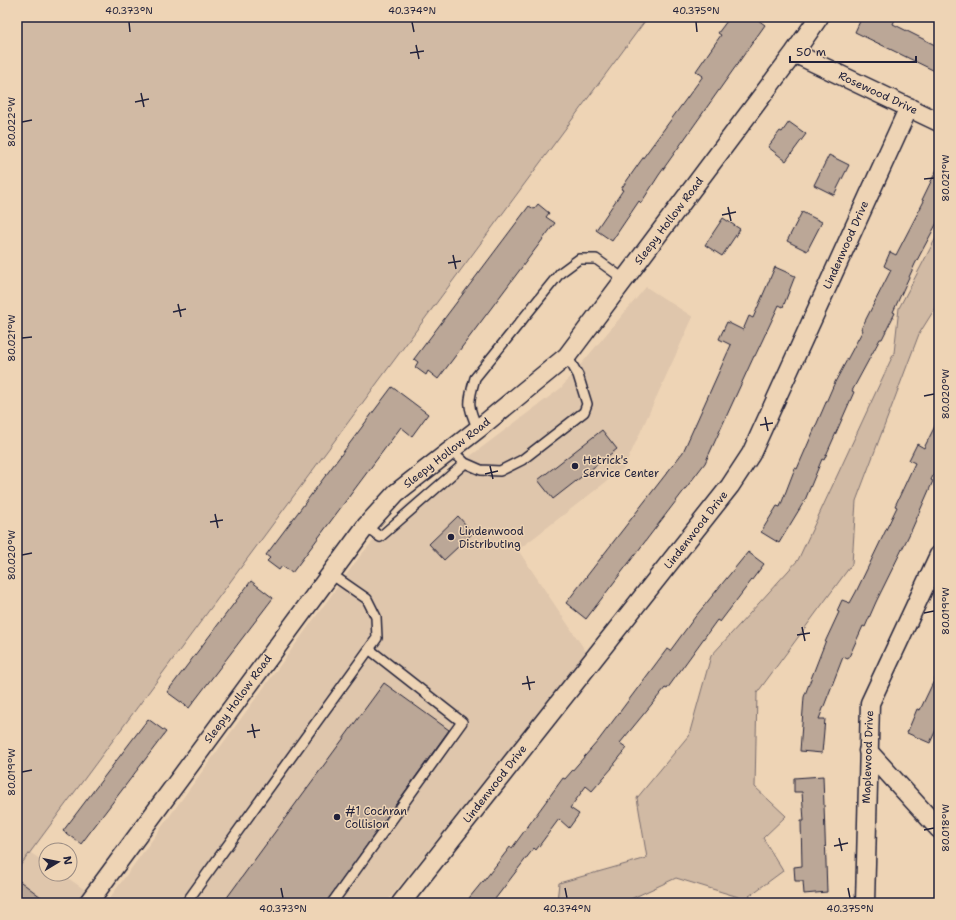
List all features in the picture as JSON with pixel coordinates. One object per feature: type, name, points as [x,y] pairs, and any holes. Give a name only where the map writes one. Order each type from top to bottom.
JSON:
[{"type":"street","name":"Sleepy Hollow Road","points":[[88,903],[366,526],[396,493],[478,429],[567,356],[794,54],[818,17]]},
{"type":"street","name":"Rosewood Drive","points":[[794,54],[939,122]]},
{"type":"street","name":"Lindenwood Drive","points":[[401,903],[730,486],[751,454],[909,107]]},
{"type":"street","name":"Maplewood Drive","points":[[864,903],[870,703],[939,555]]},
{"type":"street","points":[[868,751],[939,829]]},
{"type":"lane","points":[[478,429],[471,414],[469,398],[475,378],[560,273],[579,259],[596,259],[624,280]]},
{"type":"lane","points":[[451,450],[465,463],[481,470],[500,471],[522,460],[584,412],[586,404],[578,375],[567,356]]},
{"type":"lane","points":[[366,526],[380,537],[465,463]]},
{"type":"lane","points":[[186,903],[377,638],[376,617],[367,599],[331,574]]},
{"type":"lane","points":[[332,903],[462,722],[369,649]]},
{"type":"shaded area","points":[[17,17],[648,17],[17,870]]},
{"type":"shaded area","points":[[939,232],[939,302],[919,334],[856,501],[852,564],[757,693],[755,787],[786,816],[763,838],[783,871],[745,899],[676,878],[622,903],[557,901],[559,883],[647,858],[637,798],[689,735],[711,656],[798,560],[894,353],[899,308]]},
{"type":"shaded area","points":[[646,287],[693,317],[624,468],[518,550],[587,653],[386,903],[106,903],[360,556],[405,505],[561,388]]},
{"type":"shaded area","points":[[17,844],[38,858],[38,882],[74,882],[104,903],[17,903]]},
{"type":"building","points":[[730,17],[754,17],[765,25],[659,175],[641,203],[639,201],[612,241],[596,230],[623,190],[621,189],[703,76],[696,71],[721,35],[718,33]]},
{"type":"building","points":[[862,17],[896,17],[893,24],[939,47],[939,73],[855,32]]},
{"type":"building","points":[[789,122],[806,134],[786,161],[768,147]]},
{"type":"building","points":[[829,155],[849,165],[834,195],[814,185]]},
{"type":"building","points":[[939,165],[939,219],[915,264],[893,312],[895,313],[882,339],[880,339],[852,391],[854,392],[824,460],[822,459],[805,500],[779,543],[761,532],[777,506],[780,507],[795,468],[797,469],[834,384],[863,330],[861,329],[891,270],[884,266],[890,252],[896,255],[924,201],[922,200]]},
{"type":"building","points":[[538,204],[549,213],[546,217],[555,223],[438,379],[428,371],[426,375],[415,367],[418,362],[414,359],[529,206],[534,209]]},
{"type":"building","points":[[802,212],[822,222],[807,251],[787,241]]},
{"type":"building","points":[[723,218],[740,229],[722,256],[705,245]]},
{"type":"building","points":[[775,267],[795,276],[783,307],[779,305],[705,463],[586,619],[566,603],[683,452],[731,345],[719,339],[727,322],[743,330],[749,316],[753,318]]},
{"type":"building","points":[[392,387],[428,414],[412,436],[401,427],[292,573],[282,566],[279,570],[267,561],[270,558],[266,555]]},
{"type":"building","points":[[939,418],[939,463],[931,480],[933,481],[912,529],[865,627],[863,626],[848,659],[843,657],[819,719],[825,719],[822,753],[800,751],[804,697],[826,640],[839,612],[837,611],[842,600],[850,603],[856,592],[897,507],[895,506],[915,463],[909,460],[917,444],[924,448]]},
{"type":"building","points":[[602,430],[617,449],[553,499],[538,480]]},
{"type":"building","points":[[458,516],[473,533],[444,560],[429,544]]},
{"type":"building","points":[[748,552],[764,564],[720,622],[717,620],[667,689],[665,688],[620,743],[627,748],[612,768],[592,791],[586,786],[570,808],[579,814],[569,828],[559,819],[536,850],[534,848],[492,903],[465,903],[510,847],[512,848],[563,778],[565,779],[598,741],[667,649],[670,651],[695,617]]},
{"type":"building","points":[[251,581],[273,598],[189,708],[167,692]]},
{"type":"building","points":[[939,670],[939,723],[930,743],[907,733],[917,709],[920,710]]},
{"type":"building","name":"#1 Cochran Collision","points":[[384,683],[449,730],[327,901],[325,903],[223,903]]},
{"type":"building","points":[[148,719],[166,732],[81,844],[63,831]]},
{"type":"building","points":[[823,776],[827,892],[804,894],[803,881],[795,881],[794,867],[802,866],[801,821],[804,821],[802,792],[794,792],[794,778]]},
{"type":"building","points":[[17,879],[49,903],[17,903]]},
{"type":"place","name":"Hetrick's Service Center","points":[[575,466]]},
{"type":"place","name":"Lindenwood Distributing","points":[[451,537]]},
{"type":"place","name":"#1 Cochran Collision","points":[[337,817]]}]
